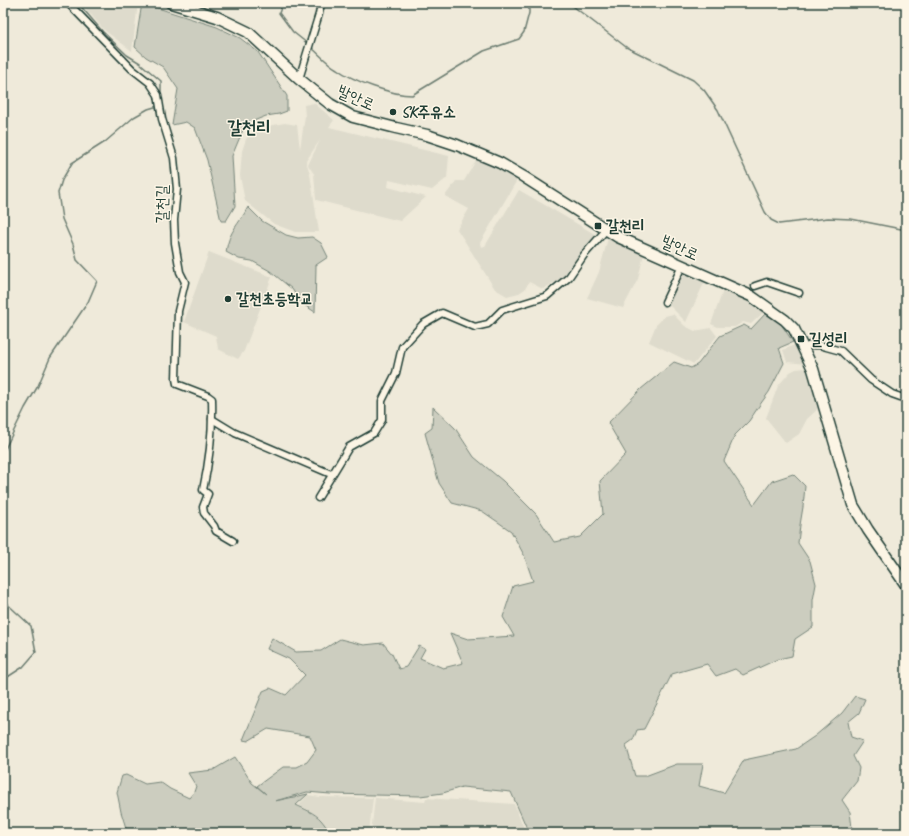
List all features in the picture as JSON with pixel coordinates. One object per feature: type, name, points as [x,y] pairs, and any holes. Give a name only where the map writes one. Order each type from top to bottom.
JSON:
[{"type":"main road","name":"발안로","points":[[171,3],[218,17],[248,32],[299,79],[330,104],[353,116],[426,135],[457,145],[500,163],[618,237],[751,296],[785,320],[794,329],[813,369],[853,505],[868,530],[906,585]]},
{"type":"street","name":"갈천길","points":[[68,3],[132,69],[150,83],[160,101],[162,119],[174,158],[177,189],[174,220],[175,243],[180,272],[185,282],[178,311],[176,379],[177,384],[212,399],[210,459],[203,490],[208,494],[203,507],[204,513],[216,531],[233,541]]},
{"type":"street","points":[[299,79],[321,3]]},
{"type":"street","points":[[318,498],[331,474],[349,447],[374,434],[382,420],[382,401],[396,373],[402,347],[423,324],[442,313],[475,327],[488,324],[502,310],[547,296],[569,277],[584,255],[606,230]]},
{"type":"street","points":[[665,302],[682,266]]},
{"type":"street","points":[[755,286],[767,282],[799,292]]},
{"type":"street","points":[[803,349],[810,345],[819,345],[841,351],[871,380],[892,394],[906,399]]},
{"type":"street","points":[[212,419],[235,432],[331,474]]},
{"type":"shaded area","points":[[81,3],[138,3],[132,51],[104,30]]},
{"type":"shaded area","points":[[142,3],[217,27],[240,38],[258,52],[287,96],[287,111],[266,116],[251,122],[242,132],[232,156],[235,206],[226,221],[221,221],[207,160],[195,128],[186,122],[172,125],[178,89],[163,67],[146,57],[135,47]]},
{"type":"shaded area","points":[[314,103],[334,120],[329,127],[449,156],[447,178],[432,190],[389,180],[388,187],[426,197],[400,221],[316,200],[314,174],[308,165],[320,140],[306,161],[310,174],[319,232],[295,232],[274,224],[245,201],[240,176],[242,151],[246,139],[254,131],[262,127],[285,123],[297,125],[300,149],[305,116],[304,105]]},
{"type":"shaded area","points":[[478,157],[517,180],[480,243],[481,247],[485,246],[519,190],[598,236],[562,278],[543,289],[529,282],[525,289],[519,293],[507,296],[495,289],[457,229],[469,209],[445,196],[456,181],[464,181]]},
{"type":"shaded area","points":[[248,207],[262,221],[286,235],[298,238],[312,237],[321,243],[328,257],[316,265],[315,312],[301,303],[292,289],[270,271],[252,261],[239,259],[226,252],[229,238]]},
{"type":"shaded area","points":[[608,238],[644,254],[638,279],[623,308],[587,298],[599,272]]},
{"type":"shaded area","name":"갈천초등학교","points":[[209,252],[272,277],[244,351],[238,359],[218,349],[216,336],[184,322]]},
{"type":"shaded area","points":[[685,272],[705,281],[686,322],[668,304]]},
{"type":"shaded area","points":[[724,288],[766,310],[751,324],[743,322],[735,327],[718,327],[711,324]]},
{"type":"shaded area","points":[[766,313],[779,321],[793,342],[779,348],[784,363],[769,392],[749,421],[735,435],[724,461],[754,505],[772,481],[793,474],[805,486],[798,543],[810,561],[816,584],[813,600],[813,627],[795,639],[792,656],[778,659],[743,675],[735,669],[716,676],[707,664],[672,674],[644,729],[637,730],[633,740],[626,745],[635,776],[645,776],[677,764],[703,764],[699,786],[724,793],[744,760],[796,749],[815,736],[842,713],[855,696],[865,699],[859,713],[848,722],[851,737],[863,741],[853,756],[859,768],[857,781],[842,800],[850,812],[852,828],[851,833],[529,833],[511,792],[462,787],[443,793],[420,796],[307,792],[275,801],[308,794],[296,805],[316,815],[328,829],[334,833],[123,833],[126,828],[117,792],[122,776],[126,775],[145,784],[160,782],[170,789],[189,798],[194,792],[196,786],[188,773],[213,770],[235,757],[252,783],[266,794],[257,786],[283,767],[297,767],[307,762],[316,750],[310,736],[268,729],[248,741],[243,740],[263,691],[270,688],[286,695],[305,675],[289,659],[267,649],[272,638],[296,652],[321,651],[340,639],[364,645],[383,643],[392,654],[399,669],[406,667],[419,646],[425,649],[420,658],[443,668],[463,663],[450,633],[468,639],[514,636],[503,617],[513,586],[533,581],[524,555],[511,531],[482,511],[452,503],[439,483],[425,433],[432,428],[433,407],[455,428],[474,457],[503,481],[536,514],[554,542],[580,537],[603,514],[600,481],[626,454],[608,423],[641,389],[674,362],[691,368],[698,364],[720,336],[744,325],[751,329]]},
{"type":"shaded area","points":[[673,314],[685,326],[695,331],[711,328],[717,336],[694,364],[649,342],[656,325],[665,316]]},
{"type":"shaded area","points":[[797,344],[807,364],[787,362],[783,350]]},
{"type":"shaded area","points":[[806,368],[812,370],[821,406],[807,419],[799,434],[786,443],[766,418],[778,386],[790,372],[796,369]]},
{"type":"shaded area","points":[[308,795],[320,797],[373,798],[369,833],[337,833],[327,829],[321,819],[299,805]]},
{"type":"shaded area","points":[[375,798],[425,802],[426,798],[514,804],[526,833],[371,833]]},
{"type":"waterway","points":[[78,3],[103,32],[127,55],[140,63],[161,81],[161,99]]},
{"type":"waterway","points":[[283,3],[279,13],[293,32],[308,44]]},
{"type":"waterway","points":[[311,47],[344,74],[384,90],[412,95],[484,51],[519,39],[524,32],[529,13],[529,3]]},
{"type":"waterway","points":[[569,3],[626,47],[693,80],[704,90],[718,110],[765,212],[771,220],[779,224],[828,218],[851,219],[906,230]]},
{"type":"waterway","points":[[3,453],[25,408],[38,386],[50,358],[88,302],[97,281],[77,260],[73,244],[62,219],[58,193],[62,180],[72,163],[105,142],[134,117],[148,109],[158,106]]},
{"type":"waterway","points":[[3,600],[31,626],[36,652],[23,667],[3,680]]},
{"type":"place","name":"SK주유소","points":[[393,112]]},
{"type":"place","name":"갈천리","points":[[598,226]]},
{"type":"place","name":"갈천초등학교","points":[[228,299]]},
{"type":"place","name":"길성리","points":[[801,339]]},
{"type":"district","name":"갈천리","points":[[249,127]]}]
